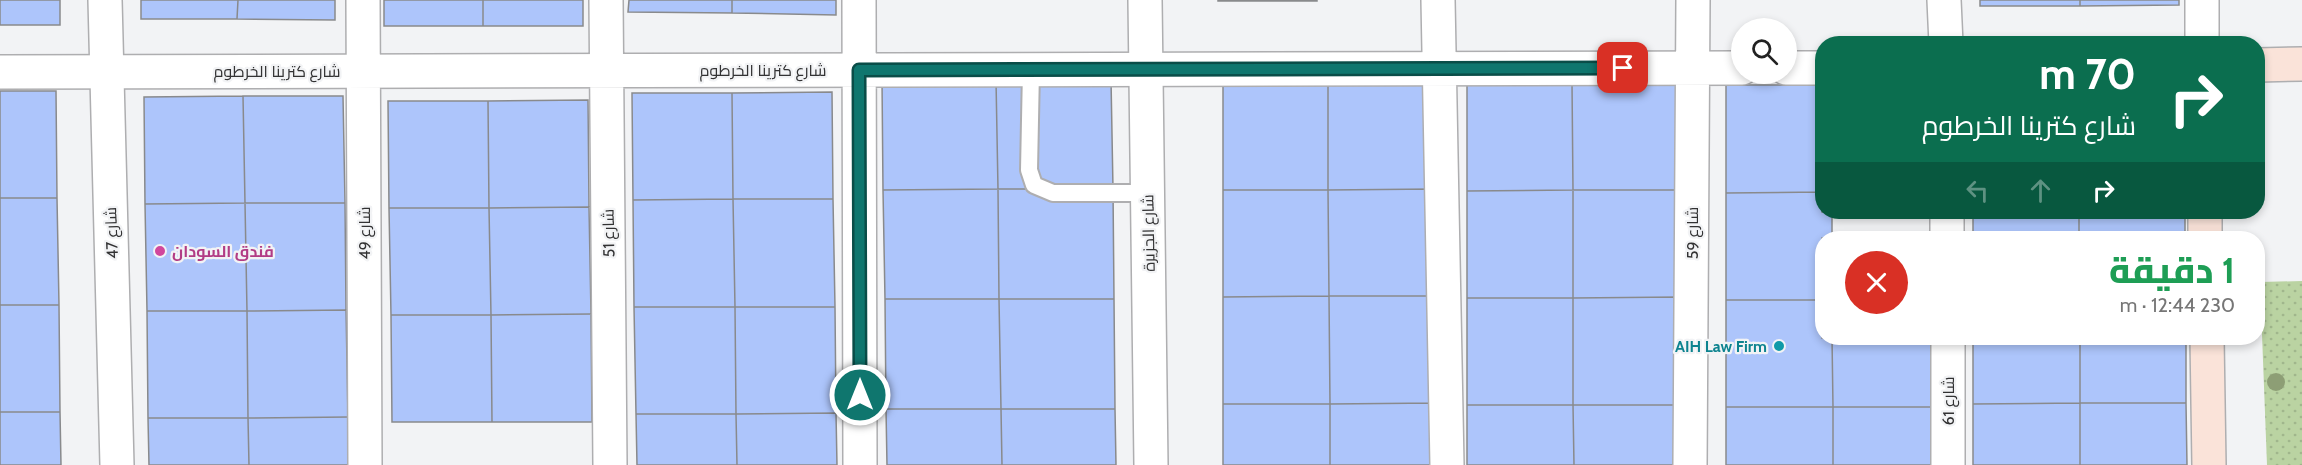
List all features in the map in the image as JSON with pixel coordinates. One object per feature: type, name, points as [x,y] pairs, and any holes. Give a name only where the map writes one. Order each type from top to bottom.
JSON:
[{"type":"main road","points":[[2265,65],[2302,64]]},
{"type":"main road","points":[[2207,345],[2209,465]]},
{"type":"street","name":"شارع 47","points":[[105,0],[117,465]]},
{"type":"street","name":"شارع 49","points":[[363,0],[365,465]]},
{"type":"street","name":"شارع 51","points":[[606,0],[610,465]]},
{"type":"street","points":[[859,0],[860,465]]},
{"type":"street","name":"شارع الجزيرة","points":[[1144,0],[1151,465]]},
{"type":"street","points":[[1438,0],[1447,465]]},
{"type":"street","name":"شارع 59","points":[[1690,465],[1693,0]]},
{"type":"street","points":[[1944,0],[1946,36]]},
{"type":"street","points":[[2202,0],[2202,36]]},
{"type":"street","name":"شارع كترينا الخرطوم","points":[[0,72],[1731,68]]},
{"type":"street","points":[[1797,68],[1815,68]]},
{"type":"street","name":"شارع 61","points":[[1948,345],[1948,465]]},
{"type":"lane","points":[[1031,70],[1029,170],[1034,185],[1053,193],[1147,193]]},
{"type":"green space","points":[[2302,281],[2302,465],[2267,465],[2262,345],[2265,345],[2265,282]]},
{"type":"building","points":[[0,0],[60,0],[60,25],[0,25]]},
{"type":"building","points":[[141,0],[238,0],[237,19],[141,19]]},
{"type":"building","points":[[238,0],[335,0],[335,20],[237,19]]},
{"type":"building","points":[[384,0],[483,0],[483,26],[384,26]]},
{"type":"building","points":[[483,0],[583,0],[583,26],[483,26]]},
{"type":"building","points":[[629,0],[732,0],[732,13],[628,12]]},
{"type":"building","points":[[732,0],[836,0],[836,15],[732,13]]},
{"type":"building","points":[[1317,0],[1317,1],[1218,1]]},
{"type":"building","points":[[1980,0],[2080,0],[2080,6],[1980,6]]},
{"type":"building","points":[[2080,0],[2179,0],[2179,5],[2080,6]]},
{"type":"building","points":[[1111,79],[1113,189],[998,189],[996,80]]},
{"type":"building","points":[[882,80],[996,80],[998,189],[883,190]]},
{"type":"building","points":[[1223,82],[1328,82],[1328,190],[1223,190]]},
{"type":"building","points":[[1328,82],[1433,82],[1434,189],[1328,190]]},
{"type":"building","points":[[1467,83],[1572,83],[1573,190],[1467,191]]},
{"type":"building","points":[[1572,83],[1677,83],[1678,190],[1573,190]]},
{"type":"building","points":[[1726,85],[1815,85],[1815,192],[1726,193]]},
{"type":"building","points":[[0,91],[56,91],[57,198],[0,198]]},
{"type":"building","points":[[832,92],[833,199],[733,199],[732,93]]},
{"type":"building","points":[[632,93],[732,93],[733,199],[633,200]]},
{"type":"building","points":[[243,96],[343,96],[345,203],[245,203]]},
{"type":"building","points":[[243,96],[245,203],[145,204],[144,97]]},
{"type":"building","points":[[588,100],[589,207],[489,208],[488,101]]},
{"type":"building","points":[[388,101],[488,101],[489,208],[389,208]]},
{"type":"building","points":[[998,189],[1113,189],[1114,299],[999,299]]},
{"type":"building","points":[[998,189],[999,299],[885,299],[883,190]]},
{"type":"building","points":[[1434,189],[1436,296],[1329,296],[1328,190]]},
{"type":"building","points":[[1223,190],[1328,190],[1329,296],[1223,297]]},
{"type":"building","points":[[1573,190],[1678,190],[1679,297],[1573,298]]},
{"type":"building","points":[[1573,190],[1573,298],[1467,298],[1467,191]]},
{"type":"building","points":[[1815,192],[1815,219],[1832,219],[1832,231],[1815,231],[1815,300],[1726,300],[1726,193]]},
{"type":"building","points":[[0,198],[57,198],[59,305],[0,305]]},
{"type":"building","points":[[733,199],[833,199],[835,307],[735,307]]},
{"type":"building","points":[[733,199],[735,307],[634,307],[633,200]]},
{"type":"building","points":[[245,203],[345,203],[346,310],[247,311]]},
{"type":"building","points":[[245,203],[247,311],[147,311],[145,204]]},
{"type":"building","points":[[589,207],[591,314],[491,315],[489,208]]},
{"type":"building","points":[[389,208],[489,208],[491,315],[391,315]]},
{"type":"building","points":[[1973,219],[2079,219],[2079,231],[1973,231]]},
{"type":"building","points":[[2079,219],[2185,219],[2185,231],[2079,231]]},
{"type":"building","points":[[1329,296],[1330,404],[1223,404],[1223,297]]},
{"type":"building","points":[[1329,296],[1436,296],[1436,403],[1330,404]]},
{"type":"building","points":[[1679,297],[1680,405],[1573,405],[1573,298]]},
{"type":"building","points":[[1467,298],[1573,298],[1573,405],[1467,405]]},
{"type":"building","points":[[885,299],[999,299],[1001,409],[886,409]]},
{"type":"building","points":[[999,299],[1114,299],[1115,409],[1001,409]]},
{"type":"building","name":"AIH Law Firm","points":[[1726,300],[1815,300],[1815,345],[1832,345],[1833,407],[1726,407]]},
{"type":"building","points":[[0,305],[59,305],[60,412],[0,412]]},
{"type":"building","points":[[634,307],[735,307],[736,414],[636,414]]},
{"type":"building","points":[[735,307],[835,307],[836,413],[736,414]]},
{"type":"building","points":[[346,310],[348,417],[248,418],[247,311]]},
{"type":"building","points":[[147,311],[247,311],[248,418],[148,418]]},
{"type":"building","points":[[591,314],[592,422],[492,422],[491,315]]},
{"type":"building","points":[[391,315],[491,315],[492,422],[392,422]]},
{"type":"building","points":[[1832,345],[1939,345],[1939,407],[1833,407]]},
{"type":"building","points":[[1973,345],[2080,345],[2080,403],[1973,404]]},
{"type":"building","points":[[2080,345],[2186,345],[2186,403],[2080,403]]},
{"type":"building","points":[[1436,403],[1437,465],[1330,465],[1330,404]]},
{"type":"building","points":[[2080,403],[2186,403],[2187,465],[2080,465]]},
{"type":"building","points":[[2080,403],[2080,465],[1973,465],[1973,404]]},
{"type":"building","points":[[1223,404],[1330,404],[1330,465],[1223,465]]},
{"type":"building","points":[[1467,405],[1573,405],[1574,465],[1467,465]]},
{"type":"building","points":[[1573,405],[1680,405],[1681,465],[1574,465]]},
{"type":"building","points":[[1726,407],[1833,407],[1833,465],[1726,465]]},
{"type":"building","points":[[1833,407],[1939,407],[1940,465],[1833,465]]},
{"type":"building","points":[[886,409],[1001,409],[1002,465],[887,465]]},
{"type":"building","points":[[1001,409],[1115,409],[1116,465],[1002,465]]},
{"type":"building","points":[[0,412],[60,412],[61,465],[0,465]]},
{"type":"building","points":[[836,413],[837,465],[737,465],[736,414]]},
{"type":"building","points":[[636,414],[736,414],[737,465],[637,465]]},
{"type":"building","points":[[348,417],[349,465],[249,465],[248,418]]},
{"type":"building","points":[[148,418],[248,418],[249,465],[149,465]]},
{"type":"place","name":"فندق السودان","points":[[160,251]]},
{"type":"place","name":"AIH Law Firm","points":[[1779,346]]},
{"type":"route","points":[[860,395],[859,70],[1623,68]]}]
